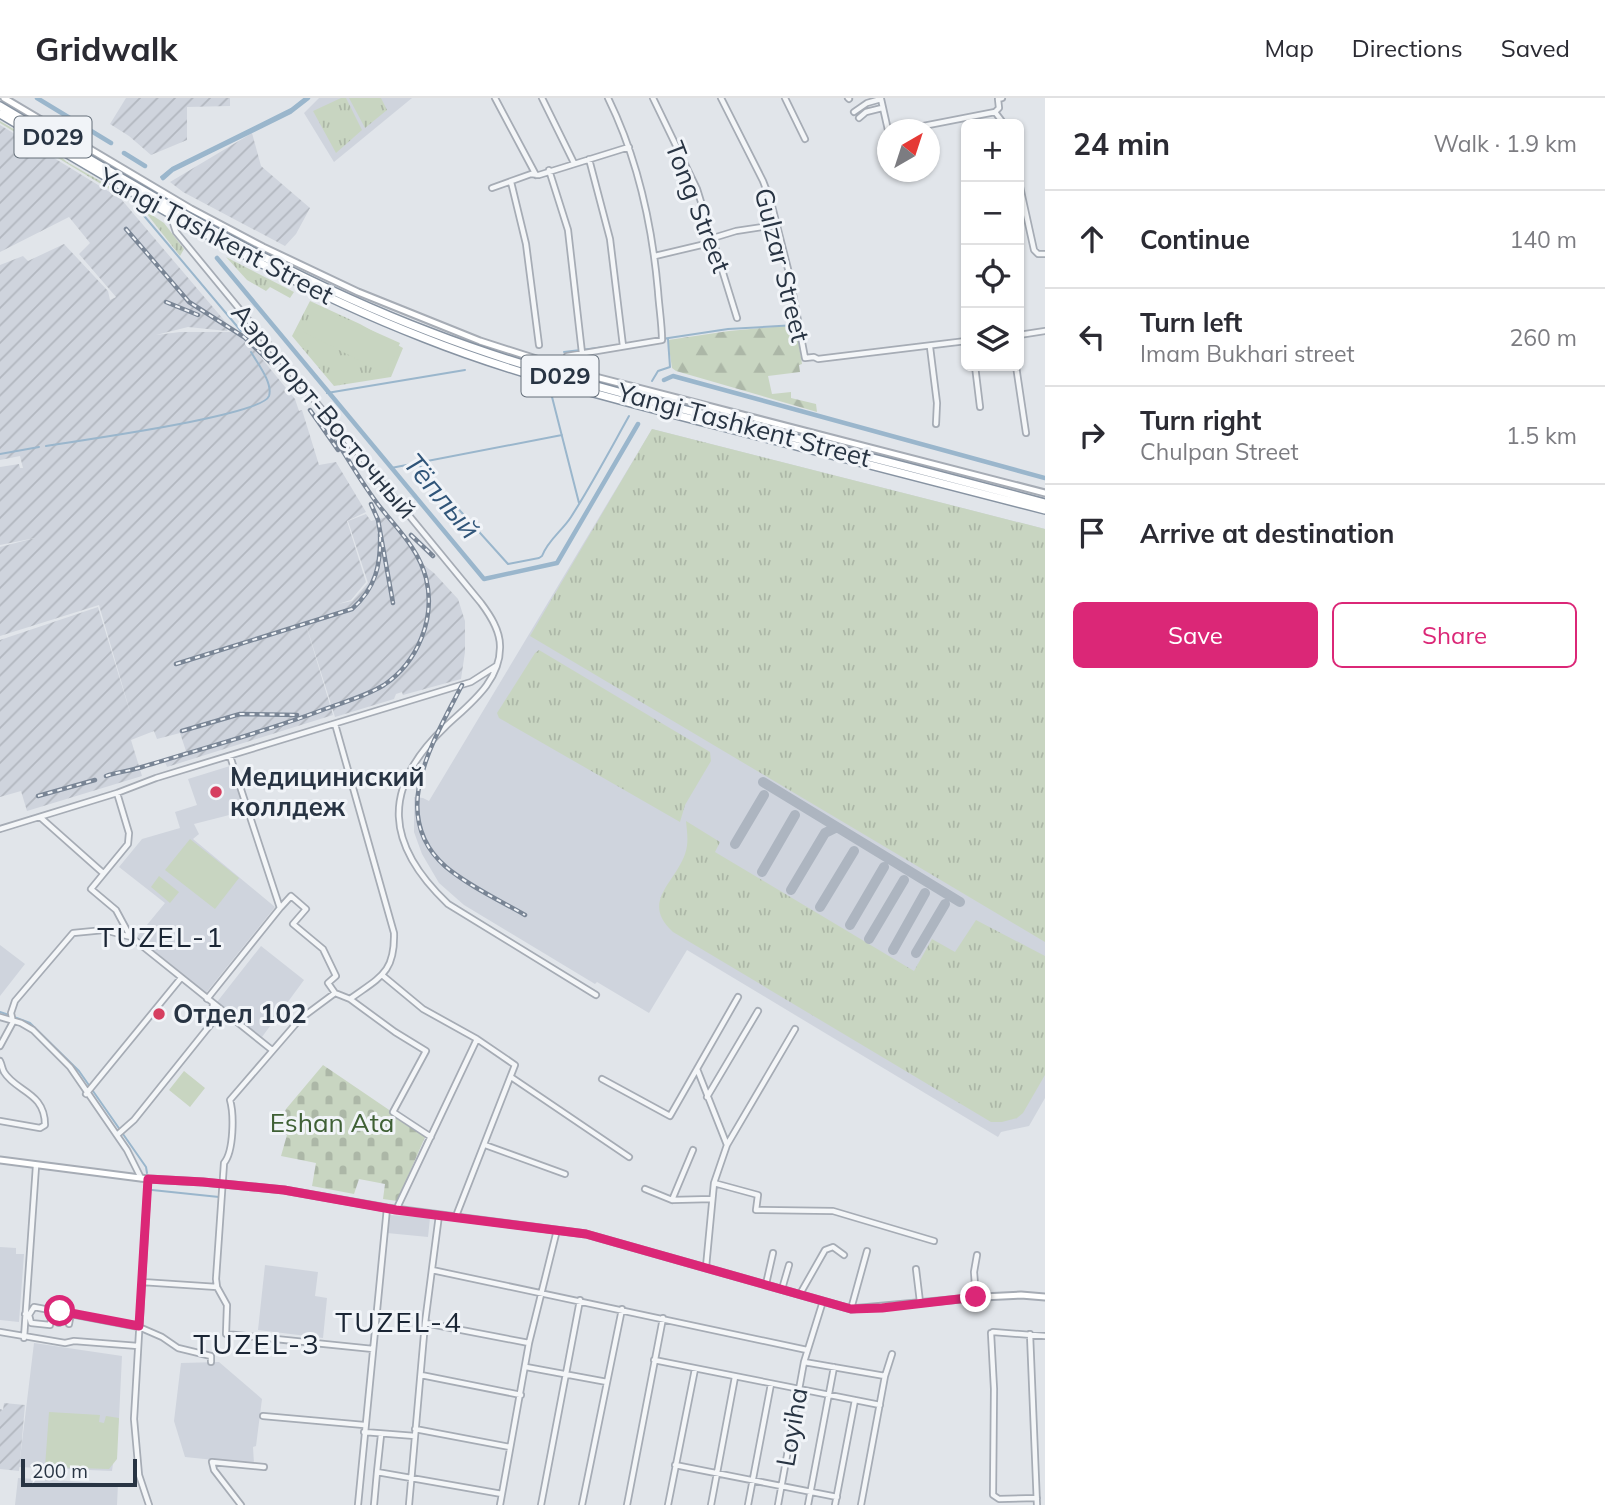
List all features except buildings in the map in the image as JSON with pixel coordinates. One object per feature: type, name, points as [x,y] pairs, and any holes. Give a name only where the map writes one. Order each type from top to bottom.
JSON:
[{"type":"highway","name":"Yangi Tashkent Street","points":[[0,106],[175,210],[264,258],[336,293],[430,333],[558,376],[1045,503]]},
{"type":"highway","name":"Yangi Tashkent Street","points":[[0,114],[174,218],[260,265],[427,340],[486,361],[591,392],[1045,510]]},
{"type":"highway","points":[[39,130],[65,134]]},
{"type":"main road","points":[[4,98],[191,209],[287,260],[480,341],[580,373],[1045,493]]},
{"type":"main road","points":[[0,1160],[145,1179],[284,1190],[396,1210],[558,1229],[609,1239],[851,1309],[976,1297],[1045,1297]]},
{"type":"street","points":[[495,98],[536,174]]},
{"type":"street","points":[[542,98],[575,163]]},
{"type":"street","points":[[567,356],[581,351],[662,338],[655,256],[643,194],[627,136],[608,98]]},
{"type":"street","name":"Tong Street","points":[[653,98],[697,189],[737,318]]},
{"type":"street","name":"Gulzar Street","points":[[721,98],[763,181],[789,273],[805,358],[818,359],[930,347]]},
{"type":"street","points":[[785,98],[805,139]]},
{"type":"street","points":[[940,123],[995,112],[999,108],[998,99],[1002,98]]},
{"type":"street","points":[[854,112],[867,103],[881,99],[884,119]]},
{"type":"street","points":[[859,118],[866,112],[882,108]]},
{"type":"street","points":[[995,112],[1000,119]]},
{"type":"street","points":[[492,188],[629,147]]},
{"type":"street","points":[[589,159],[610,239],[622,345]]},
{"type":"street","points":[[549,170],[568,230],[581,351]]},
{"type":"street","points":[[511,182],[526,244],[539,345]]},
{"type":"street","points":[[1024,204],[1035,252],[1045,254]]},
{"type":"street","name":"Аэропорт-Восточный","points":[[174,218],[173,226],[185,242],[492,618],[500,646],[496,666]]},
{"type":"street","points":[[655,256],[714,240],[736,231],[776,225]]},
{"type":"street","points":[[1024,334],[1045,331]]},
{"type":"street","points":[[936,424],[937,403],[930,347],[961,342]]},
{"type":"street","points":[[976,371],[980,407]]},
{"type":"street","points":[[1017,371],[1026,433]]},
{"type":"street","points":[[0,829],[117,793],[156,778],[471,682],[496,666]]},
{"type":"street","points":[[496,666],[492,677],[478,696],[435,736],[407,778],[399,802],[399,823],[404,846],[432,889],[448,904],[596,995]]},
{"type":"street","points":[[335,724],[394,933],[392,960],[382,975],[350,999]]},
{"type":"street","points":[[230,756],[280,908]]},
{"type":"street","points":[[117,793],[128,844],[90,889],[116,910],[131,937],[272,1050]]},
{"type":"street","points":[[39,817],[103,873]]},
{"type":"street","points":[[207,999],[291,896],[306,909],[293,924],[323,949],[336,976],[328,983],[335,993],[350,999],[426,1051],[393,1112],[431,1137]]},
{"type":"street","points":[[0,1046],[15,1001],[73,933],[104,930],[131,937]]},
{"type":"street","points":[[382,975],[424,1009],[513,1063],[511,1077],[456,1216]]},
{"type":"street","points":[[87,1093],[181,978]]},
{"type":"street","points":[[335,993],[300,1019],[230,1100],[232,1124],[229,1157],[224,1163],[222,1184],[217,1287],[227,1305],[226,1334],[373,1349]]},
{"type":"street","points":[[602,1079],[670,1116],[738,997]]},
{"type":"street","points":[[120,1133],[211,1024],[213,1004]]},
{"type":"street","points":[[708,1097],[758,1011]]},
{"type":"street","points":[[0,1017],[21,1023],[42,1038],[70,1067],[87,1093],[120,1133],[145,1179],[134,1419],[139,1475],[149,1505]]},
{"type":"street","points":[[706,1267],[712,1199],[727,1145],[795,1029]]},
{"type":"street","points":[[396,1210],[477,1039]]},
{"type":"street","points":[[0,1061],[4,1072],[33,1095],[41,1106],[45,1119],[43,1128],[0,1121]]},
{"type":"street","points":[[697,1069],[727,1145]]},
{"type":"street","points":[[511,1077],[629,1157]]},
{"type":"street","points":[[485,1145],[565,1174]]},
{"type":"street","points":[[672,1200],[693,1150]]},
{"type":"street","points":[[24,1338],[36,1166]]},
{"type":"street","points":[[715,1183],[758,1195],[756,1210],[833,1211],[934,1241]]},
{"type":"street","points":[[645,1189],[672,1200],[712,1199]]},
{"type":"street","points":[[358,1505],[387,1208]]},
{"type":"street","points":[[409,1505],[425,1323],[439,1215]]},
{"type":"street","points":[[500,1505],[529,1343],[558,1229]]},
{"type":"street","points":[[800,1294],[825,1250],[833,1247],[844,1255]]},
{"type":"street","points":[[851,1309],[867,1251]]},
{"type":"street","points":[[765,1284],[773,1254]]},
{"type":"street","points":[[976,1297],[974,1272],[977,1255]]},
{"type":"street","points":[[782,1289],[789,1265]]},
{"type":"street","points":[[916,1269],[920,1302]]},
{"type":"street","points":[[432,1270],[807,1350]]},
{"type":"street","points":[[142,1282],[217,1287]]},
{"type":"street","points":[[541,1505],[580,1300]]},
{"type":"street","name":"Loyiha","points":[[778,1505],[804,1362],[823,1301]]},
{"type":"street","points":[[27,1315],[34,1307],[139,1326],[162,1337],[178,1349],[211,1356],[211,1362]]},
{"type":"street","points":[[27,1315],[31,1323],[50,1325],[53,1309]]},
{"type":"street","points":[[582,1505],[622,1309]]},
{"type":"street","points":[[59,1323],[60,1311]]},
{"type":"street","points":[[69,1324],[71,1313]]},
{"type":"street","points":[[627,1505],[663,1318]]},
{"type":"street","points":[[425,1323],[529,1343]]},
{"type":"street","points":[[0,1332],[65,1343],[74,1341],[138,1346]]},
{"type":"street","points":[[1037,1498],[999,1499],[993,1495],[992,1333],[1045,1336]]},
{"type":"street","points":[[1030,1334],[1038,1505]]},
{"type":"street","points":[[861,1505],[892,1354]]},
{"type":"street","points":[[654,1360],[880,1405]]},
{"type":"street","points":[[804,1362],[886,1376]]},
{"type":"street","points":[[526,1367],[607,1382]]},
{"type":"street","points":[[808,1505],[834,1367]]},
{"type":"street","points":[[668,1505],[695,1369]]},
{"type":"street","points":[[421,1375],[521,1395]]},
{"type":"street","points":[[711,1505],[735,1377]]},
{"type":"street","points":[[748,1505],[771,1384]]},
{"type":"street","points":[[835,1505],[855,1400]]},
{"type":"street","points":[[263,1416],[364,1425]]},
{"type":"street","points":[[415,1429],[510,1447]]},
{"type":"street","points":[[364,1432],[415,1436]]},
{"type":"street","points":[[374,1505],[381,1435]]},
{"type":"street","points":[[241,1505],[214,1470],[212,1462],[264,1467]]},
{"type":"street","points":[[675,1465],[837,1497]]},
{"type":"street","points":[[377,1472],[502,1494]]},
{"type":"shaded area","points":[[126,98],[230,98],[230,106],[187,107],[187,140],[151,155],[110,124]]},
{"type":"shaded area","points":[[319,98],[412,98],[334,162],[304,113]]},
{"type":"shaded area","points":[[0,125],[121,199],[229,326],[227,331],[188,327],[156,335],[180,332],[240,332],[295,399],[299,411],[302,410],[319,465],[336,462],[366,512],[347,521],[366,582],[351,600],[338,604],[352,601],[368,583],[348,521],[366,514],[371,521],[386,517],[413,549],[420,562],[458,599],[465,621],[465,652],[461,679],[403,695],[402,692],[396,694],[394,699],[335,717],[303,615],[333,715],[167,767],[164,759],[186,751],[180,733],[157,739],[154,731],[131,740],[142,776],[27,811],[21,791],[0,797],[0,640],[98,607],[133,722],[99,605],[0,636],[0,547],[35,538],[0,545],[0,467],[19,464],[20,468],[23,468],[20,456],[0,460],[0,265],[23,256],[28,261],[64,244],[108,291],[110,300],[116,297],[79,254],[90,243],[69,217],[0,252]]},
{"type":"shaded area","points":[[252,133],[261,166],[310,208],[296,234],[285,246],[183,192],[170,182]]},
{"type":"shaded area","points":[[652,429],[1045,529],[1045,1098],[1029,1126],[1001,1132],[998,1137],[687,950],[649,1013],[597,982],[595,984],[464,905],[439,883],[422,854],[414,832],[414,797],[429,801]]},
{"type":"shaded area","points":[[230,766],[245,811],[194,824],[199,834],[193,839],[275,907],[206,993],[137,937],[165,903],[119,867],[142,839],[180,828],[175,812],[197,805],[188,779]]},
{"type":"shaded area","points":[[0,945],[25,964],[0,996]]},
{"type":"shaded area","points":[[261,946],[304,980],[262,1037],[217,1002]]},
{"type":"shaded area","points":[[390,1215],[430,1218],[428,1237],[387,1233]]},
{"type":"shaded area","points":[[0,1247],[16,1248],[16,1254],[24,1254],[19,1322],[0,1320]]},
{"type":"shaded area","points":[[265,1265],[318,1272],[315,1296],[327,1298],[323,1338],[258,1330]]},
{"type":"shaded area","points":[[34,1343],[122,1356],[119,1418],[112,1471],[19,1467]]},
{"type":"shaded area","points":[[219,1362],[262,1399],[256,1446],[253,1447],[254,1464],[185,1457],[174,1421],[181,1363]]},
{"type":"shaded area","points":[[4,1403],[25,1405],[19,1471],[0,1469],[0,1409],[3,1410]]},
{"type":"shaded area","points":[[18,1478],[118,1484],[117,1505],[15,1505]]},
{"type":"green space","points":[[346,98],[362,130],[336,153],[313,111]]},
{"type":"green space","points":[[349,98],[381,98],[387,110],[365,128]]},
{"type":"green space","points":[[0,121],[67,162],[114,189],[111,190]]},
{"type":"green space","points":[[143,209],[164,223],[184,249],[180,256]]},
{"type":"green space","points":[[226,257],[294,292],[290,298],[270,287],[266,291],[247,280]]},
{"type":"green space","points":[[310,301],[403,348],[391,377],[334,386],[292,336]]},
{"type":"green space","points":[[315,305],[400,343],[386,374],[302,331]]},
{"type":"green space","points":[[796,325],[802,364],[799,365],[800,372],[768,376],[772,394],[791,392],[791,398],[816,404],[817,412],[672,368],[668,340]]},
{"type":"green space","points":[[652,429],[1045,529],[1045,942],[530,636]]},
{"type":"green space","points":[[539,650],[710,752],[711,761],[685,805],[680,822],[499,718],[497,713]]},
{"type":"green space","points":[[686,821],[720,842],[715,852],[914,971],[932,939],[955,952],[976,920],[1045,956],[1045,1075],[1023,1113],[1017,1118],[991,1122],[673,932],[664,921],[660,902],[685,854]]},
{"type":"green space","points":[[190,839],[239,878],[215,909],[165,870]]},
{"type":"green space","points":[[159,876],[179,892],[170,903],[151,887]]},
{"type":"green space","name":"Eshan Аta","points":[[323,1065],[426,1135],[397,1201],[383,1199],[385,1184],[359,1179],[354,1194],[312,1186],[316,1163],[281,1156],[287,1135],[277,1130],[286,1109]]},
{"type":"green space","points":[[184,1071],[205,1088],[190,1107],[169,1090]]},
{"type":"green space","points":[[49,1412],[100,1415],[99,1422],[104,1423],[106,1416],[119,1418],[117,1459],[109,1469],[45,1467]]},
{"type":"waterway","name":"Тёплый","points":[[37,98],[111,143]]},
{"type":"waterway","points":[[161,177],[172,168],[291,109],[305,98]]},
{"type":"waterway","points":[[163,178],[172,170],[290,112],[308,98]]},
{"type":"waterway","name":"Тёплый","points":[[124,153],[145,166]]},
{"type":"waterway","points":[[140,211],[241,331]]},
{"type":"waterway","name":"Тёплый","points":[[217,258],[484,579],[557,563],[638,424]]},
{"type":"waterway","points":[[662,339],[728,329],[796,325]]},
{"type":"waterway","points":[[652,381],[658,371],[670,367],[668,339]]},
{"type":"waterway","points":[[564,352],[622,345]]},
{"type":"waterway","points":[[46,446],[203,419],[259,404],[269,396],[270,391],[251,352]]},
{"type":"waterway","points":[[327,393],[465,370]]},
{"type":"waterway","name":"Тёплый","points":[[664,380],[673,376],[1045,478]]},
{"type":"waterway","points":[[551,393],[579,503]]},
{"type":"waterway","points":[[418,464],[508,564],[539,558],[571,517],[629,416]]},
{"type":"waterway","points":[[391,468],[562,435]]},
{"type":"waterway","points":[[0,454],[39,447]]},
{"type":"waterway","points":[[0,1012],[9,1015]]},
{"type":"waterway","points":[[14,1017],[30,1023],[79,1071],[146,1167],[147,1173]]},
{"type":"waterway","points":[[152,1190],[219,1197]]},
{"type":"taxiway","points":[[763,782],[960,902]]},
{"type":"taxiway","points":[[735,844],[764,795]]},
{"type":"taxiway","points":[[762,872],[795,815]]},
{"type":"taxiway","points":[[791,890],[825,833],[837,827]]},
{"type":"taxiway","points":[[820,907],[854,851]]},
{"type":"taxiway","points":[[850,925],[884,867]]},
{"type":"taxiway","points":[[869,939],[904,880]]},
{"type":"taxiway","points":[[893,950],[925,893]]},
{"type":"taxiway","points":[[916,953],[945,904]]},
{"type":"railway","points":[[126,229],[189,302],[244,337],[272,364]]},
{"type":"railway","points":[[166,302],[198,315]]},
{"type":"railway","points":[[310,410],[338,450]]},
{"type":"railway","points":[[106,776],[257,732],[370,692],[396,675],[415,652],[422,638],[428,608],[426,578],[422,567],[412,547],[371,495],[336,440]]},
{"type":"railway","points":[[371,504],[378,520],[393,603]]},
{"type":"railway","points":[[176,664],[352,609],[372,584],[378,565],[380,534]]},
{"type":"railway","points":[[411,535],[433,556]]},
{"type":"railway","points":[[462,685],[439,729],[421,777],[417,801],[419,824],[428,847],[446,867],[474,887],[525,915]]},
{"type":"railway","points":[[182,731],[240,714],[297,715]]},
{"type":"railway","points":[[38,796],[95,780]]},
{"type":"place","name":"Медициниский коллдеж","points":[[216,792]]},
{"type":"place","name":"Отдел 102","points":[[159,1014]]},
{"type":"district","name":"TUZEL-1","points":[[161,937]]},
{"type":"district","name":"TUZEL-4","points":[[399,1322]]},
{"type":"district","name":"TUZEL-3","points":[[257,1344]]},
{"type":"route","points":[[60,1311],[139,1326],[148,1179],[284,1190],[396,1210],[586,1234],[851,1309],[976,1297]]}]
